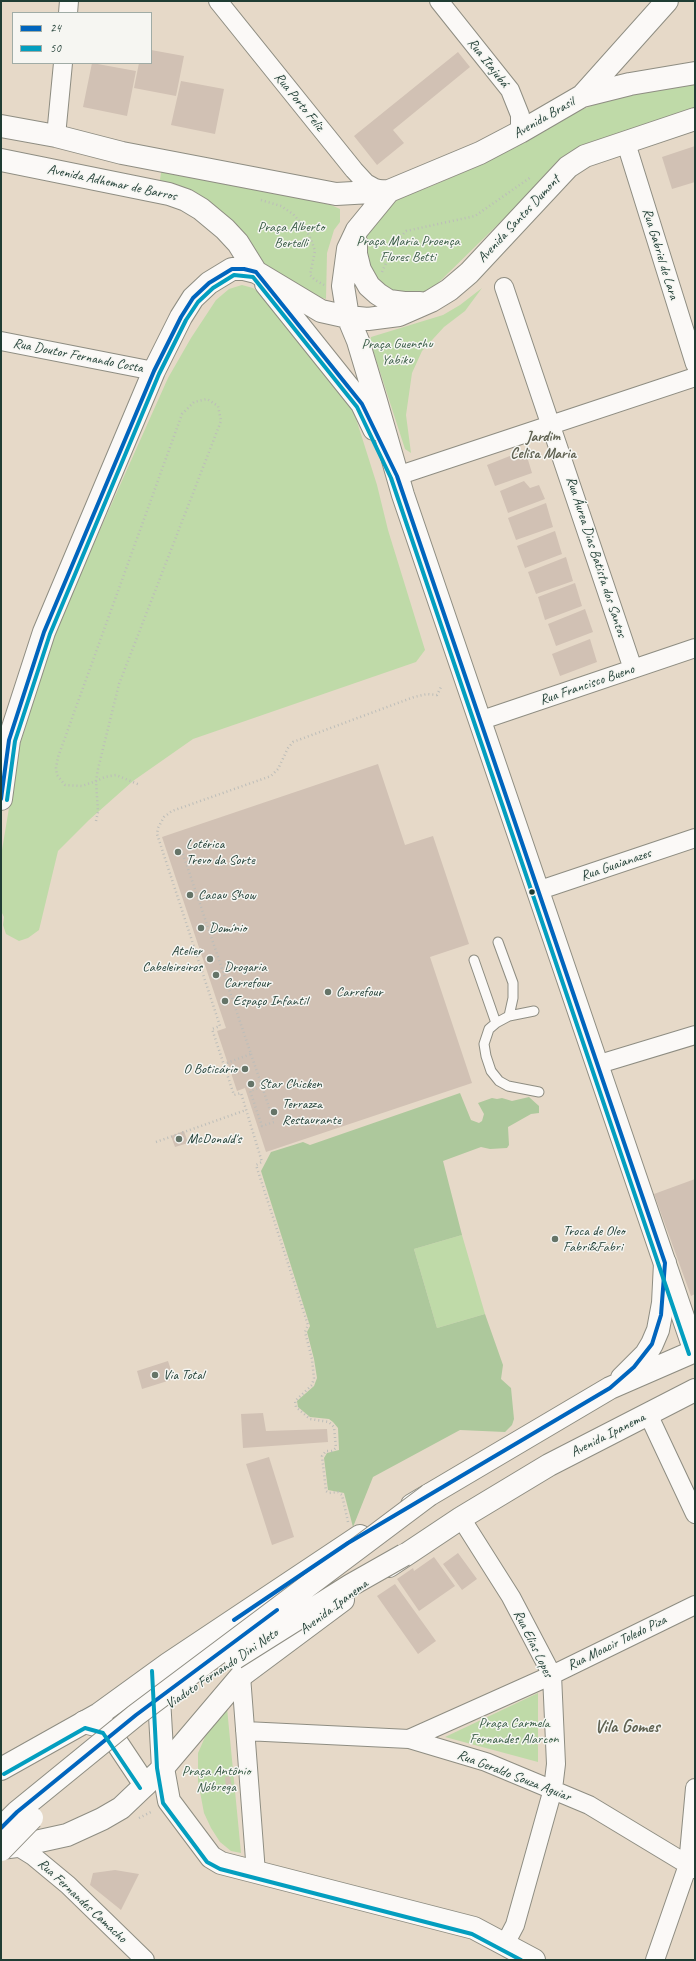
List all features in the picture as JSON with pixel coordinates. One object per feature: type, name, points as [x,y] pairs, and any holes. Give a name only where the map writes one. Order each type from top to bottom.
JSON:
[{"type":"main road","name":"Avenida Brasil","points":[[389,191],[480,153],[582,96],[667,1]]},
{"type":"main road","points":[[582,96],[630,84],[695,73]]},
{"type":"main road","name":"Avenida Santos Dumont","points":[[348,317],[368,318],[399,316],[431,301],[449,290],[469,273],[568,167],[586,156],[695,118]]},
{"type":"main road","points":[[1,126],[56,136],[122,153],[336,194],[389,191]]},
{"type":"main road","name":"Avenida Adhemar de Barros","points":[[1,160],[169,194],[186,200],[201,209],[225,229],[243,250],[256,272],[321,311],[348,317]]},
{"type":"main road","points":[[1,1769],[99,1714],[158,1671],[348,1543],[610,1388],[695,1352],[479,721],[397,476],[362,356],[348,317],[344,286],[348,249],[357,230],[389,191]]},
{"type":"main road","points":[[357,230],[356,254],[363,278],[369,286],[378,294],[390,301],[417,304],[431,301]]},
{"type":"main road","points":[[1,799],[5,739],[44,632],[154,371],[181,317],[193,298],[209,283],[232,269],[244,268],[256,272],[362,404],[397,476]]},
{"type":"main road","points":[[610,1388],[634,1367],[652,1344],[661,1315],[665,1263]]},
{"type":"main road","name":"Avenida Ipanema","points":[[6,1848],[67,1835],[102,1819],[121,1808],[163,1768],[241,1676],[404,1555],[461,1518],[550,1465],[695,1390]]},
{"type":"main road","name":"Viaduto Fernando Dini Neto","points":[[1,1828],[17,1812],[131,1720],[429,1495]]},
{"type":"main road","name":"Viaduto Fernando Dini Neto","points":[[6,1848],[67,1784],[151,1718],[243,1652],[351,1585],[404,1555]]},
{"type":"main road","points":[[158,1671],[163,1768],[169,1802],[211,1857],[221,1864],[474,1928],[534,1960]]},
{"type":"main road","points":[[84,1722],[107,1728],[145,1785]]},
{"type":"street","points":[[68,12],[69,1]]},
{"type":"street","name":"Rua Porto Feliz","points":[[218,1],[354,170],[366,183],[375,188],[389,191]]},
{"type":"street","name":"Rua Itajubá","points":[[439,1],[510,90],[520,115],[520,132]]},
{"type":"street","points":[[56,136],[63,64]]},
{"type":"street","name":"Rua Gabriel de Lara","points":[[626,143],[695,364]]},
{"type":"street","name":"Rua Áurea Dias Batista dos Santos","points":[[504,287],[552,425],[633,669]]},
{"type":"street","name":"Rua Doutor Fernando Costa","points":[[1,341],[154,371]]},
{"type":"street","points":[[397,476],[695,377]]},
{"type":"street","name":"Rua Francisco Bueno","points":[[479,721],[695,648]]},
{"type":"street","name":"Rua Guaianazes","points":[[537,891],[695,838]]},
{"type":"street","points":[[596,1065],[695,1035]]},
{"type":"street","points":[[648,1414],[695,1514]]},
{"type":"street","name":"Rua Elias Lopes","points":[[461,1518],[511,1597],[552,1675],[556,1764],[553,1789],[515,1925],[504,1944]]},
{"type":"street","name":"Rua Moacir Toledo Piza","points":[[408,1740],[552,1675],[695,1605]]},
{"type":"street","points":[[241,1676],[256,1873]]},
{"type":"street","name":"Rua Geraldo Souza Aguiar","points":[[245,1731],[408,1740],[486,1762],[589,1805],[692,1867]]},
{"type":"street","points":[[655,1960],[692,1867],[695,1788]]},
{"type":"street","name":"Rua Fernandes Camacho","points":[[6,1848],[33,1856],[68,1885],[145,1960]]},
{"type":"lane","points":[[498,942],[513,983],[513,998],[509,1016]]},
{"type":"lane","points":[[474,960],[496,1023]]},
{"type":"lane","points":[[534,1011],[509,1016],[496,1023],[489,1029],[484,1044],[491,1071],[499,1081],[508,1086],[539,1092]]},
{"type":"path","points":[[369,286],[383,270],[395,243],[406,231],[475,216],[533,175]]},
{"type":"path","points":[[254,199],[281,206],[293,214],[303,225],[316,251],[310,275],[314,280],[345,296]]},
{"type":"path","points":[[96,821],[98,812],[96,781],[103,742],[119,684],[221,421],[218,406],[207,400],[194,402],[182,414],[58,757],[57,775],[65,785],[82,786],[96,781],[116,775],[129,779],[140,785]]},
{"type":"path","points":[[348,1543],[351,1536],[343,1499],[338,1492],[329,1493],[326,1491],[322,1456],[326,1451],[332,1451],[336,1448],[336,1431],[332,1423],[310,1419],[296,1406],[295,1400],[312,1385],[314,1378],[312,1359],[305,1332],[308,1325],[256,1165],[262,1162],[241,1093],[234,1095],[212,1029],[220,1026],[157,834],[158,828],[164,817],[172,811],[271,776],[278,769],[288,748],[293,742],[414,697],[427,694],[437,695],[442,685]]},
{"type":"path","points":[[183,854],[274,1122],[262,1126],[250,1091],[262,1087]]},
{"type":"path","points":[[214,1070],[250,1054]]},
{"type":"path","points":[[156,1142],[246,1110]]},
{"type":"green space","name":"Praça Maria Proença Flores Betti","points":[[695,81],[695,108],[672,116],[531,192],[434,287],[423,292],[404,295],[389,294],[366,274],[364,228],[401,197],[427,188],[487,162],[525,141],[555,120],[614,97]]},
{"type":"green space","name":"Praça Alberto Bertelli","points":[[162,167],[331,205],[340,209],[340,222],[334,230],[327,253],[326,299],[316,296],[271,269],[159,186]]},
{"type":"green space","points":[[242,285],[253,288],[266,298],[353,409],[377,485],[388,530],[425,650],[416,662],[193,739],[133,781],[89,820],[58,851],[39,930],[28,938],[19,941],[6,934],[3,925],[4,917],[1,911],[1,856],[19,748],[56,628],[168,378],[191,338],[216,300],[229,289]]},
{"type":"green space","name":"Praça Guenshu Yabiku","points":[[482,288],[465,311],[444,327],[422,351],[412,373],[406,415],[411,453],[405,449],[370,341],[371,337],[443,315],[460,305]]},
{"type":"green space","points":[[460,1093],[471,1120],[479,1123],[482,1121],[484,1114],[478,1103],[492,1098],[502,1098],[512,1101],[529,1097],[539,1106],[539,1113],[531,1114],[508,1127],[509,1145],[507,1148],[490,1149],[481,1147],[443,1161],[462,1235],[414,1249],[437,1328],[485,1314],[503,1365],[501,1379],[511,1388],[514,1419],[512,1425],[505,1432],[460,1430],[373,1477],[353,1527],[344,1493],[328,1490],[324,1458],[327,1453],[339,1450],[338,1428],[329,1419],[310,1417],[298,1407],[297,1401],[314,1386],[317,1378],[307,1332],[310,1326],[261,1171],[271,1152],[303,1142],[310,1145]]},
{"type":"green space","points":[[462,1235],[485,1314],[437,1328],[414,1249]]},
{"type":"green space","name":"Praça Carmela Fernandes Alarcon","points":[[538,1693],[538,1762],[445,1737]]},
{"type":"green space","name":"Praça Antônio Nóbrega","points":[[227,1708],[241,1853],[231,1851],[220,1842],[211,1828],[204,1813],[198,1781],[198,1753],[209,1728]]},
{"type":"building","points":[[152,50],[184,56],[176,96],[134,88],[139,64],[152,64]]},
{"type":"building","points":[[458,52],[470,67],[393,130],[404,143],[377,165],[354,136]]},
{"type":"building","points":[[92,64],[136,71],[127,116],[83,107]]},
{"type":"building","points":[[181,81],[224,89],[215,134],[171,125]]},
{"type":"building","points":[[695,146],[695,182],[672,189],[662,157]]},
{"type":"building","points":[[525,450],[532,473],[495,486],[487,465]]},
{"type":"building","points":[[524,481],[530,488],[539,485],[545,499],[508,513],[500,491]]},
{"type":"building","points":[[546,503],[553,527],[516,540],[508,518]]},
{"type":"building","points":[[555,531],[562,554],[525,568],[517,546]]},
{"type":"building","points":[[566,557],[573,581],[536,594],[528,572]]},
{"type":"building","points":[[575,583],[582,606],[545,620],[538,597]]},
{"type":"building","points":[[585,609],[593,632],[556,646],[548,624]]},
{"type":"building","points":[[590,639],[597,662],[560,676],[552,654]]},
{"type":"building","name":"Carrefour","points":[[378,764],[405,845],[433,836],[469,944],[430,957],[472,1083],[266,1152],[245,1088],[237,1091],[217,1031],[226,1028],[162,837]]},
{"type":"building","name":"McDonald's","points":[[184,1131],[188,1143],[175,1147],[171,1136]]},
{"type":"building","points":[[695,1179],[695,1294],[691,1296],[654,1194]]},
{"type":"building","name":"Via Total","points":[[168,1361],[174,1379],[142,1389],[137,1371]]},
{"type":"building","points":[[263,1413],[266,1431],[327,1429],[328,1442],[243,1448],[241,1414]]},
{"type":"building","points":[[269,1457],[294,1537],[272,1545],[246,1464]]},
{"type":"building","points":[[458,1553],[477,1579],[462,1590],[443,1564]]},
{"type":"building","points":[[434,1557],[455,1586],[419,1611],[397,1579],[413,1568],[414,1571]]},
{"type":"building","points":[[395,1584],[436,1641],[418,1654],[377,1596]]},
{"type":"building","points":[[230,1776],[232,1788],[226,1788],[225,1777]]},
{"type":"building","points":[[115,1870],[139,1874],[121,1910],[90,1885],[93,1873]]},
{"type":"transit line","name":"24","points":[[1,799],[9,740],[44,632],[154,371],[181,317],[193,298],[209,283],[232,269],[244,269],[256,272],[362,404],[397,476],[665,1263],[661,1315],[652,1344],[634,1367],[610,1388],[348,1543],[234,1620]]},
{"type":"transit line","name":"50","points":[[7,800],[15,741],[50,634],[159,374],[186,320],[198,302],[213,288],[234,275],[253,277],[357,407],[391,478],[689,1354]]},
{"type":"transit line","name":"24","points":[[1,1828],[17,1812],[136,1715],[277,1610]]},
{"type":"transit line","name":"50","points":[[152,1671],[157,1768],[163,1803],[207,1862],[220,1869],[472,1934],[521,1960]]},
{"type":"transit line","name":"50","points":[[4,1774],[85,1728],[103,1733],[140,1788]]},
{"type":"place","name":"Lotérica Trevo da Sorte","points":[[178,852]]},
{"type":"place","name":"Cacau Show","points":[[190,895]]},
{"type":"place","name":"Domínio","points":[[201,928]]},
{"type":"place","name":"Atelier Cabeleireiros","points":[[210,959]]},
{"type":"place","name":"Drogaria Carrefour","points":[[216,975]]},
{"type":"place","name":"Carrefour","points":[[328,992]]},
{"type":"place","name":"Espaço Infantil","points":[[225,1001]]},
{"type":"place","name":"O Boticário","points":[[245,1069]]},
{"type":"place","name":"Star Chicken","points":[[251,1084]]},
{"type":"place","name":"Terrazza Restaurante","points":[[274,1112]]},
{"type":"place","name":"McDonald's","points":[[179,1139]]},
{"type":"place","name":"Troca de Oleo Fabri&Fabri","points":[[555,1239]]},
{"type":"place","name":"Via Total","points":[[155,1375]]},
{"type":"district","name":"Jardim Celisa Maria","points":[[543,446]]},
{"type":"district","name":"Vila Gomes","points":[[627,1727]]}]
